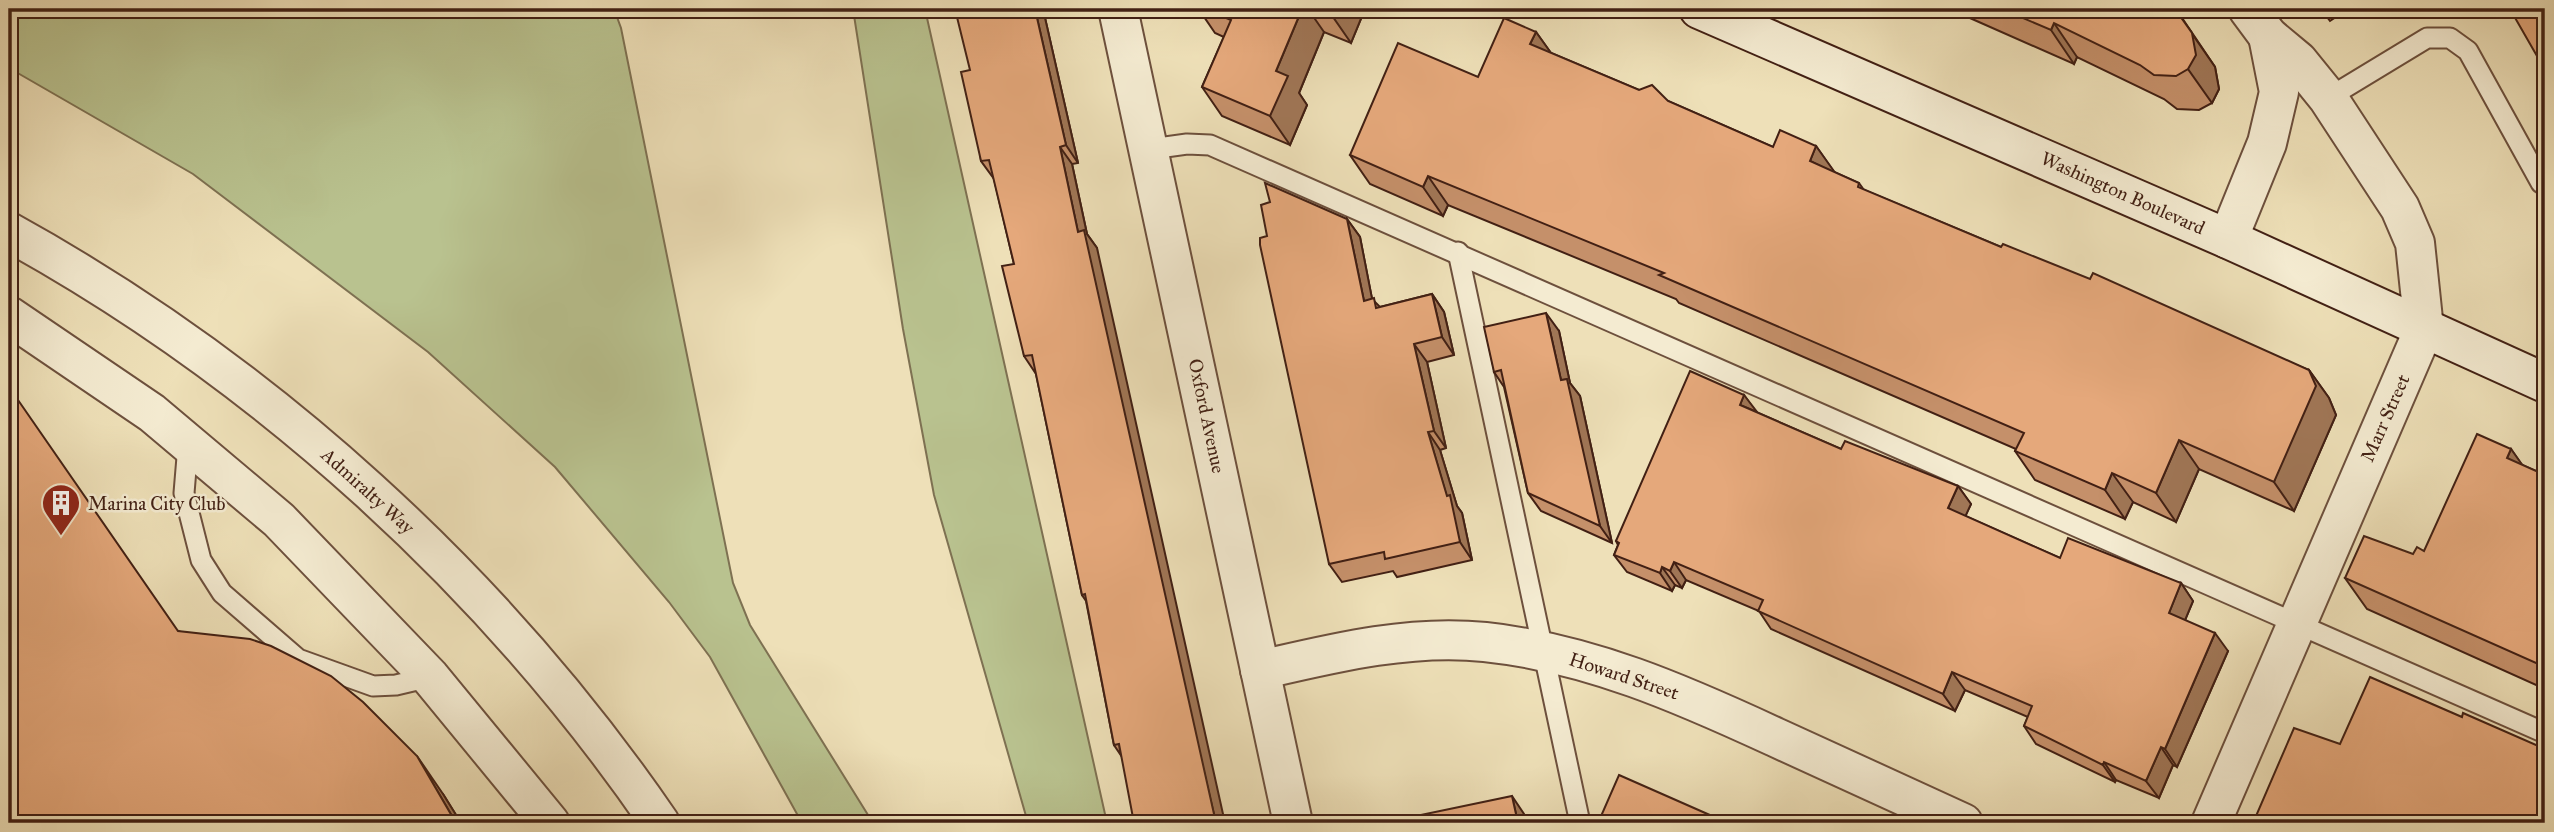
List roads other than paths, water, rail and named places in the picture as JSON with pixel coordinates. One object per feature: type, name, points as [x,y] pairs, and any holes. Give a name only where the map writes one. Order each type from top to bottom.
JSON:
[{"type":"street","name":"Oxford Avenue","points":[[1118,9],[1151,149],[1293,823]]},
{"type":"street","name":"Washington Boulevard","points":[[1699,9],[2228,239],[2545,383]]},
{"type":"street","name":"Marr Street","points":[[2228,239],[2267,143],[2279,92],[2258,22]]},
{"type":"street","name":"Marr Street","points":[[2211,823],[2424,329],[2415,243],[2400,208],[2328,98],[2298,61],[2258,22]]},
{"type":"street","name":"Admiralty Way","points":[[9,232],[83,273],[248,390],[386,503],[500,621],[621,766],[660,823]]},
{"type":"street","points":[[9,316],[152,413],[279,520],[430,677],[550,823]]},
{"type":"street","name":"Howard Street","points":[[1260,670],[1406,642],[1483,641],[1542,650],[1600,664],[1680,694],[1963,823]]},
{"type":"lane","points":[[2328,98],[2427,38],[2450,38],[2468,51],[2541,183]]},
{"type":"lane","points":[[1151,149],[1187,144],[1210,145],[2545,733]]},
{"type":"lane","points":[[1458,252],[1580,823]]},
{"type":"lane","points":[[188,445],[184,493],[201,561],[222,593],[298,659],[373,686],[396,685],[430,677]]},
{"type":"place","name":"Marina City Club","points":[[61,537]]}]
